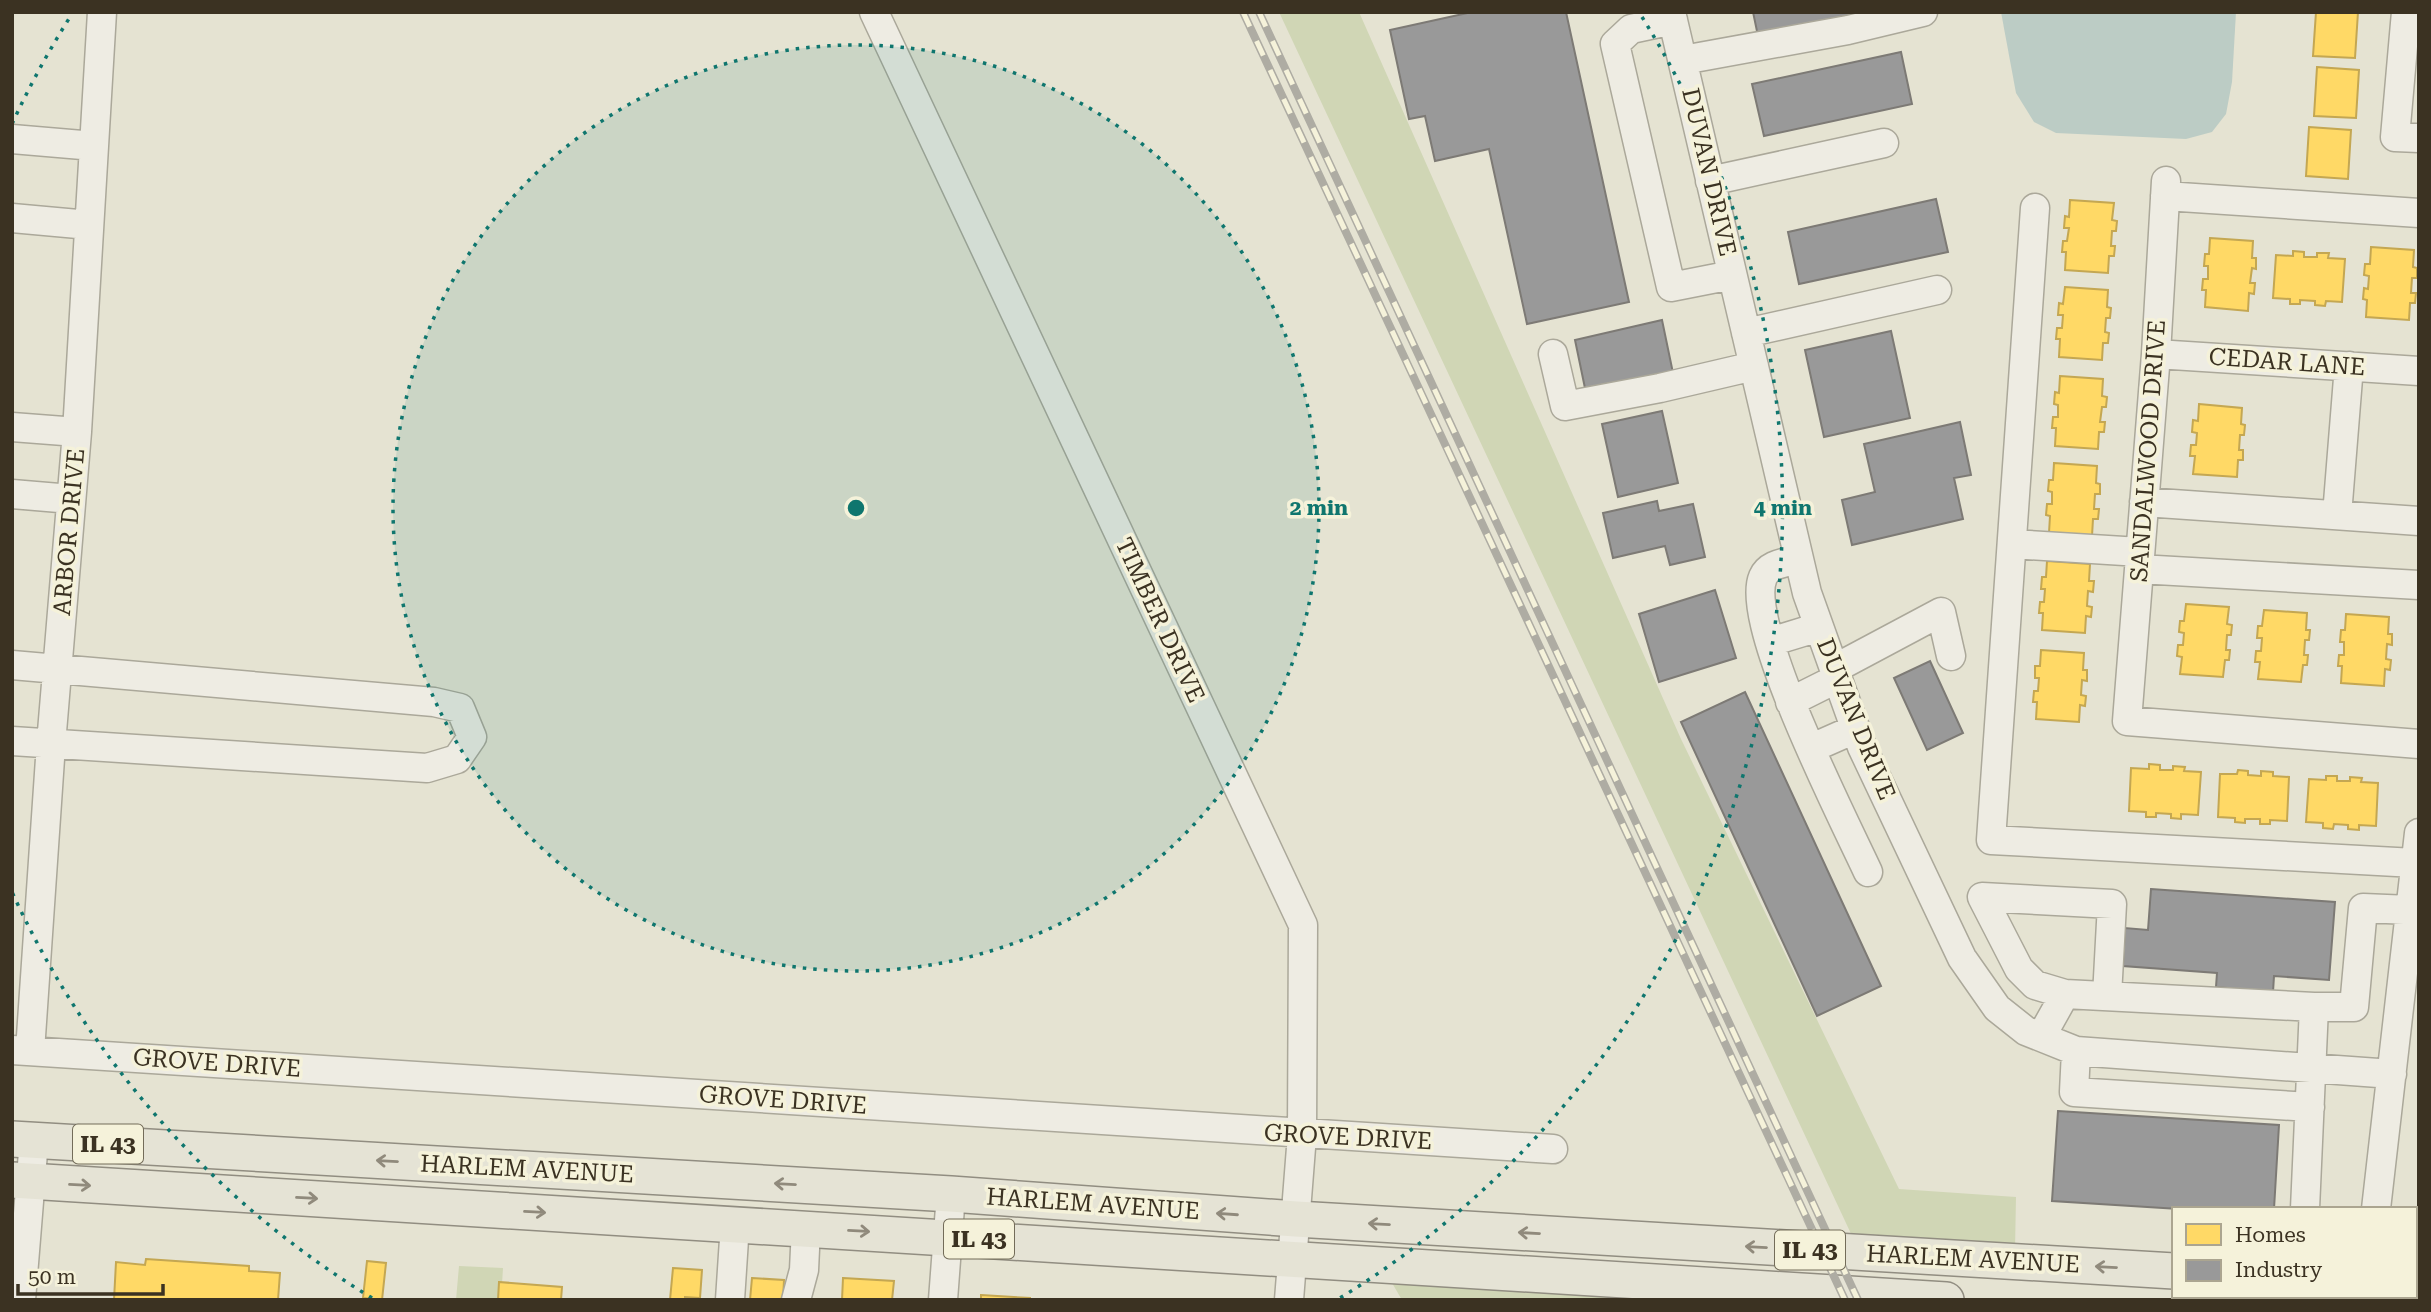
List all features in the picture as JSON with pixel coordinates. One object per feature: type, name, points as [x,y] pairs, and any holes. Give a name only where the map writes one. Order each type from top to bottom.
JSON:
[{"type":"main road","name":"HARLEM AVENUE","points":[[23,1139],[2172,1271]]},
{"type":"main road","points":[[603,1216],[606,1173]]},
{"type":"main road","name":"HARLEM AVENUE","points":[[21,1181],[1946,1300]]},
{"type":"street","name":"ARBOR DRIVE","points":[[21,1051],[58,669],[77,432],[102,12]]},
{"type":"street","name":"TIMBER DRIVE","points":[[874,12],[1303,925],[1302,1135],[1289,1300]]},
{"type":"street","points":[[1683,61],[1848,30],[1923,12]]},
{"type":"street","points":[[2406,12],[2395,137],[2419,138]]},
{"type":"street","points":[[1672,16],[1631,29],[1615,44],[1664,260],[1671,287],[1732,275]]},
{"type":"street","name":"DUVAN DRIVE","points":[[1672,16],[1807,593],[1855,729],[1962,958],[1997,1008],[2026,1031],[2076,1051],[2392,1074]]},
{"type":"street","points":[[12,139],[94,146]]},
{"type":"street","points":[[1710,181],[1884,143]]},
{"type":"street","name":"SANDALWOOD DRIVE","points":[[2419,213],[2165,188],[2156,354],[2126,721],[2419,744]]},
{"type":"street","points":[[2035,208],[1991,839],[2416,863]]},
{"type":"street","points":[[12,218],[89,225]]},
{"type":"street","points":[[1746,333],[1937,290]]},
{"type":"street","points":[[1553,354],[1565,406],[1754,366]]},
{"type":"street","name":"CEDAR LANE","points":[[2156,354],[2419,371]]},
{"type":"street","points":[[2337,515],[2349,366]]},
{"type":"street","points":[[12,427],[77,432]]},
{"type":"street","points":[[12,494],[71,499]]},
{"type":"street","points":[[2144,502],[2419,521]]},
{"type":"street","points":[[2012,544],[2139,561],[2419,585]]},
{"type":"street","points":[[1799,559],[1771,566],[1761,580],[1760,603],[1790,702],[1868,873]]},
{"type":"street","points":[[1790,702],[1941,612],[1951,656]]},
{"type":"street","points":[[1770,642],[1819,627]]},
{"type":"street","points":[[12,665],[434,702],[460,708],[472,737],[457,760],[426,768],[12,741]]},
{"type":"street","points":[[1812,748],[1855,729]]},
{"type":"street","points":[[1839,810],[1882,789]]},
{"type":"street","points":[[2376,1207],[2419,833]]},
{"type":"street","points":[[2107,996],[2112,904],[1982,897],[2019,969],[2035,985],[2065,994],[2314,1007],[2354,1007],[2363,908],[2410,911]]},
{"type":"street","points":[[2041,1037],[2065,994]]},
{"type":"street","points":[[2305,1207],[2314,1007]]},
{"type":"street","name":"GROVE DRIVE","points":[[21,1051],[1553,1149]]},
{"type":"street","points":[[2076,1051],[2074,1092],[2310,1107]]},
{"type":"street","points":[[2147,1097],[2150,1056]]},
{"type":"street","points":[[21,1300],[23,1139]]},
{"type":"street","points":[[943,1300],[951,1194]]},
{"type":"street","points":[[730,1300],[735,1224]]},
{"type":"street","points":[[796,1300],[804,1270],[806,1228]]},
{"type":"green space","points":[[1279,12],[1359,12],[1681,739],[1899,1189],[2016,1197],[2015,1250],[1853,1238]]},
{"type":"green space","points":[[459,1266],[503,1268],[501,1300],[456,1300]]},
{"type":"green space","points":[[1388,1276],[1771,1300],[1402,1300]]},
{"type":"shaded area","points":[[2001,12],[2236,12],[2232,82],[2226,114],[2212,132],[2186,139],[2056,133],[2034,122],[2016,93]]},
{"type":"building: Homes","points":[[2316,12],[2358,12],[2355,58],[2313,56]]},
{"type":"building: Homes","points":[[2317,67],[2359,70],[2356,118],[2314,116]]},
{"type":"building: Homes","points":[[2309,127],[2351,130],[2348,179],[2306,176]]},
{"type":"building: Homes","points":[[2070,200],[2114,203],[2112,220],[2117,221],[2116,231],[2112,231],[2111,246],[2115,246],[2114,256],[2109,256],[2108,273],[2065,270],[2066,252],[2062,252],[2063,241],[2067,241],[2069,228],[2064,228],[2065,216],[2069,217]]},
{"type":"building: Homes","points":[[2210,238],[2253,241],[2252,258],[2256,258],[2256,269],[2252,268],[2250,283],[2255,283],[2254,294],[2249,293],[2248,311],[2205,307],[2206,290],[2202,290],[2203,279],[2208,279],[2208,266],[2204,266],[2205,254],[2209,254]]},
{"type":"building: Homes","points":[[2371,247],[2414,250],[2413,267],[2417,268],[2417,278],[2412,278],[2411,293],[2416,293],[2415,303],[2410,303],[2409,320],[2366,317],[2367,300],[2363,299],[2364,288],[2368,289],[2369,276],[2364,275],[2365,264],[2370,264]]},
{"type":"building: Homes","points":[[2293,251],[2304,252],[2304,257],[2329,253],[2328,258],[2345,259],[2342,302],[2326,301],[2325,306],[2315,305],[2315,301],[2300,300],[2300,304],[2290,304],[2290,299],[2273,298],[2276,255],[2293,256]]},
{"type":"building: Homes","points":[[2065,287],[2108,290],[2107,307],[2111,308],[2110,318],[2106,318],[2105,332],[2109,333],[2108,343],[2103,343],[2102,360],[2059,357],[2060,339],[2056,339],[2057,328],[2062,328],[2063,315],[2058,315],[2059,303],[2063,304]]},
{"type":"building: Homes","points":[[2060,376],[2103,379],[2102,396],[2107,397],[2106,407],[2102,407],[2100,422],[2105,422],[2104,432],[2099,432],[2098,449],[2055,446],[2056,428],[2052,428],[2053,417],[2058,417],[2058,405],[2054,404],[2055,392],[2059,393]]},
{"type":"building: Homes","points":[[2199,404],[2242,408],[2241,424],[2245,425],[2244,435],[2240,435],[2239,450],[2243,450],[2243,460],[2238,460],[2237,477],[2193,474],[2195,456],[2190,456],[2191,445],[2196,445],[2197,433],[2192,432],[2193,420],[2198,421]]},
{"type":"building: Homes","points":[[2054,463],[2097,466],[2096,483],[2100,484],[2100,494],[2095,494],[2094,509],[2099,509],[2098,519],[2093,519],[2092,536],[2049,533],[2050,516],[2046,515],[2047,504],[2052,504],[2052,492],[2048,491],[2049,480],[2053,480]]},
{"type":"building: Homes","points":[[2047,561],[2090,564],[2089,581],[2094,581],[2093,592],[2088,591],[2087,606],[2092,607],[2091,617],[2086,616],[2085,633],[2042,630],[2043,613],[2039,613],[2040,602],[2044,602],[2045,589],[2041,589],[2042,577],[2046,577]]},
{"type":"building: Homes","points":[[2186,604],[2229,607],[2227,624],[2232,625],[2231,635],[2227,635],[2226,650],[2230,650],[2229,660],[2225,660],[2223,677],[2180,674],[2182,657],[2177,656],[2178,645],[2183,645],[2184,633],[2179,632],[2180,621],[2184,621]]},
{"type":"building: Homes","points":[[2264,610],[2307,613],[2306,630],[2310,630],[2309,640],[2305,640],[2304,655],[2308,655],[2307,665],[2303,665],[2301,682],[2258,679],[2260,662],[2255,662],[2256,651],[2261,651],[2262,638],[2257,638],[2258,626],[2262,626]]},
{"type":"building: Homes","points":[[2346,614],[2389,617],[2388,634],[2392,634],[2392,645],[2387,644],[2386,659],[2391,660],[2390,670],[2385,669],[2384,686],[2341,683],[2342,666],[2338,666],[2339,655],[2344,655],[2344,642],[2340,642],[2341,630],[2345,630]]},
{"type":"building: Homes","points":[[2041,650],[2084,653],[2083,670],[2087,670],[2087,681],[2082,680],[2081,695],[2086,696],[2085,706],[2080,705],[2079,722],[2036,719],[2037,702],[2033,702],[2034,691],[2038,691],[2039,678],[2035,678],[2035,666],[2040,666]]},
{"type":"building: Homes","points":[[2149,764],[2160,765],[2160,770],[2173,770],[2173,766],[2185,767],[2184,771],[2201,772],[2198,815],[2181,814],[2181,819],[2171,818],[2171,814],[2156,813],[2156,817],[2146,817],[2146,812],[2129,811],[2131,768],[2149,769]]},
{"type":"building: Homes","points":[[2238,770],[2248,771],[2248,775],[2261,776],[2261,771],[2273,772],[2273,776],[2289,777],[2287,821],[2270,820],[2270,824],[2260,824],[2260,819],[2245,819],[2245,823],[2235,822],[2235,818],[2218,817],[2220,774],[2237,774]]},
{"type":"building: Homes","points":[[2326,776],[2337,776],[2337,781],[2350,781],[2350,777],[2362,778],[2361,782],[2378,783],[2376,826],[2359,825],[2359,830],[2348,829],[2348,825],[2334,824],[2333,829],[2323,828],[2323,823],[2306,822],[2309,779],[2326,780]]},
{"type":"building: Homes","points":[[146,1259],[249,1266],[249,1271],[280,1273],[278,1300],[114,1300],[116,1262],[145,1265]]},
{"type":"building: Homes","points":[[367,1261],[386,1263],[382,1300],[363,1298]]},
{"type":"building: Homes","points":[[673,1268],[702,1270],[700,1298],[670,1300]]},
{"type":"building: Homes","points":[[752,1278],[784,1280],[783,1300],[750,1300]]},
{"type":"building: Homes","points":[[843,1278],[894,1281],[892,1300],[842,1300]]},
{"type":"building: Homes","points":[[499,1282],[562,1287],[561,1300],[498,1300]]},
{"type":"building: Homes","points":[[981,1295],[1030,1298],[1030,1300],[981,1300]]},
{"type":"building: Industry","points":[[1472,12],[1566,12],[1629,302],[1527,324],[1489,149],[1435,161],[1425,116],[1409,119],[1390,30]]},
{"type":"building: Industry","points":[[1753,12],[1869,12],[1758,36]]},
{"type":"building: Industry","points":[[1901,52],[1912,104],[1764,136],[1752,84]]},
{"type":"building: Industry","points":[[1936,199],[1948,252],[1799,284],[1788,232]]},
{"type":"building: Industry","points":[[1662,320],[1673,373],[1586,393],[1575,340]]},
{"type":"building: Industry","points":[[1891,331],[1910,418],[1824,437],[1805,350]]},
{"type":"building: Industry","points":[[1662,411],[1678,483],[1618,497],[1602,424]]},
{"type":"building: Industry","points":[[1960,422],[1971,475],[1954,478],[1963,519],[1852,545],[1842,500],[1875,492],[1864,444]]},
{"type":"building: Industry","points":[[1657,501],[1659,511],[1693,504],[1705,557],[1670,565],[1665,546],[1613,558],[1603,513]]},
{"type":"building: Industry","points":[[1715,590],[1736,658],[1659,682],[1639,614]]},
{"type":"building: Industry","points":[[1930,661],[1963,733],[1927,750],[1894,678]]},
{"type":"building: Industry","points":[[1745,692],[1881,986],[1817,1016],[1681,722]]},
{"type":"building: Industry","points":[[2151,889],[2335,902],[2329,980],[2274,976],[2273,992],[2216,987],[2217,973],[2123,966],[2125,928],[2148,930]]},
{"type":"building: Industry","points":[[2058,1111],[2279,1125],[2274,1207],[2172,1209],[2052,1201]]},
{"type":"railway","points":[[1243,12],[1845,1300]]},
{"type":"railway","points":[[1259,12],[1858,1300]]}]
